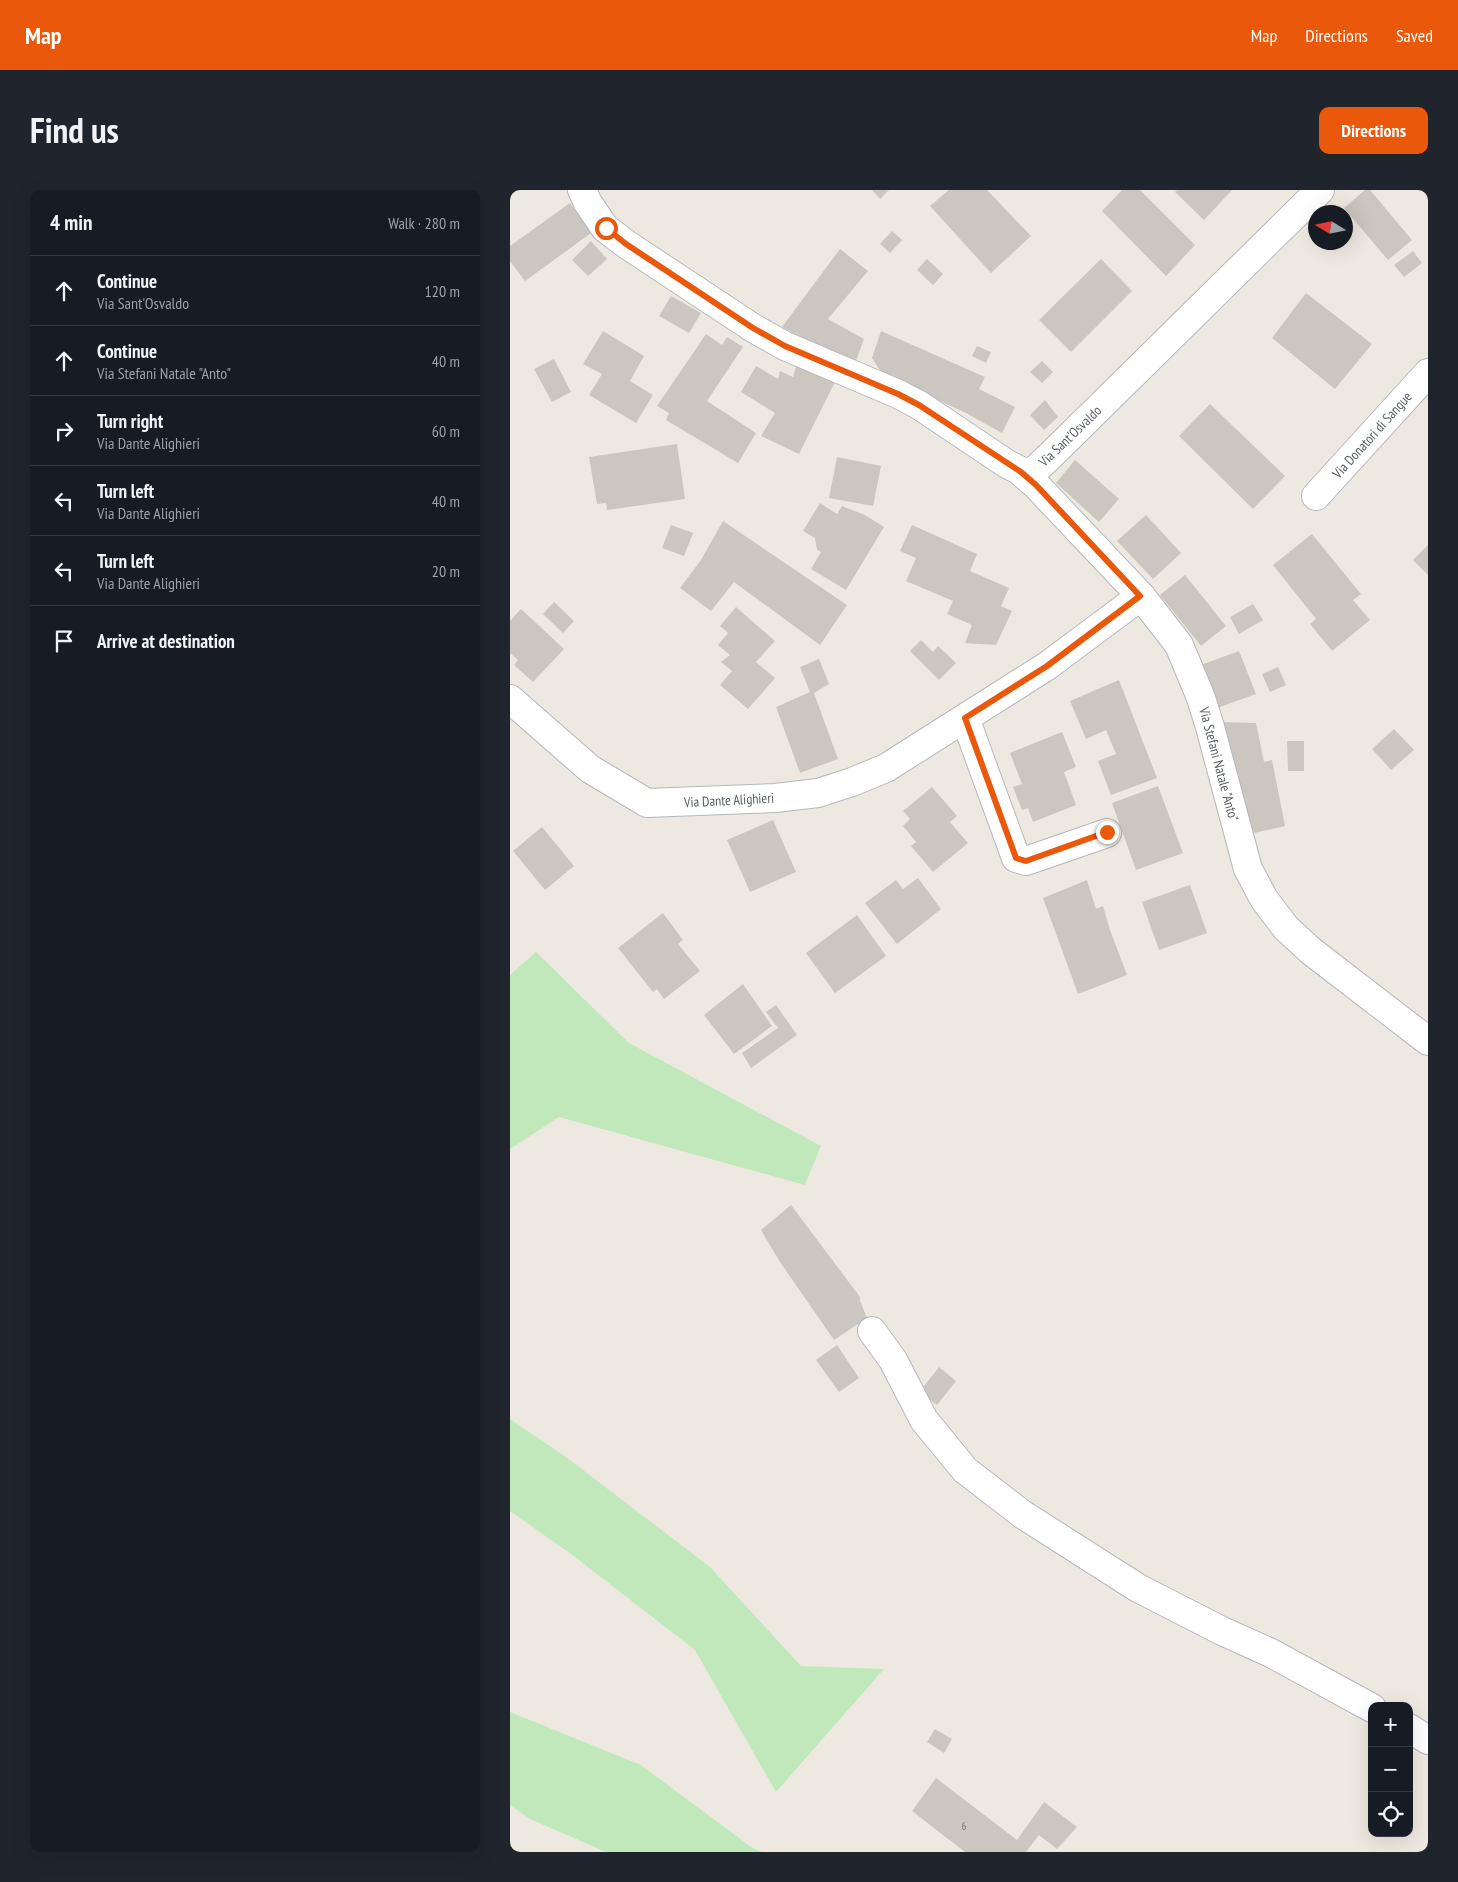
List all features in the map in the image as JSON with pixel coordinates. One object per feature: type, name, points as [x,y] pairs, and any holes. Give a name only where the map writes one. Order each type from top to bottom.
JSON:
[{"type":"street","name":"Via Sant'Osvaldo","points":[[582,190],[588,203],[606,228],[634,249],[753,328],[785,346],[898,394],[919,405],[1021,472],[1035,470],[1051,455],[1320,190]]},
{"type":"street","name":"Via Donatori di Sangue","points":[[1316,496],[1428,373]]},
{"type":"street","name":"Via Stefani Natale \"Anto\"","points":[[1021,472],[1036,485],[1140,596],[1179,645],[1198,691],[1210,727],[1248,869],[1264,899],[1286,928],[1312,951],[1428,1041]]},
{"type":"street","name":"Via Dante Alighieri","points":[[510,699],[590,769],[647,804],[775,798],[818,793],[886,768],[1047,666],[1140,596]]},
{"type":"street","points":[[965,718],[1016,858],[1026,861],[1107,832]]},
{"type":"street","points":[[872,1331],[894,1360],[924,1420],[930,1428],[965,1470],[1022,1514],[1138,1588],[1222,1631],[1271,1653],[1368,1706]]},
{"type":"street","points":[[1413,1731],[1428,1740]]},
{"type":"green space","points":[[536,952],[629,1043],[821,1146],[805,1185],[559,1117],[510,1149],[510,975]]},
{"type":"green space","points":[[510,1419],[566,1457],[710,1567],[801,1666],[884,1669],[776,1792],[695,1650],[571,1554],[510,1511]]},
{"type":"green space","points":[[510,1712],[641,1765],[751,1847],[762,1852],[606,1852],[530,1819],[510,1805]]},
{"type":"building","points":[[872,190],[889,190],[880,199]]},
{"type":"building","points":[[949,190],[987,190],[1031,236],[991,273],[930,206]]},
{"type":"building","points":[[1122,190],[1140,190],[1195,245],[1166,276],[1102,211]]},
{"type":"building","points":[[1177,190],[1232,190],[1204,220],[1175,192]]},
{"type":"building","points":[[1365,190],[1370,190],[1412,240],[1388,260],[1353,219],[1353,205],[1348,205]]},
{"type":"building","points":[[570,203],[591,233],[525,281],[510,261],[510,246]]},
{"type":"building","points":[[892,231],[902,240],[890,253],[880,244]]},
{"type":"building","points":[[591,241],[607,259],[588,276],[572,260]]},
{"type":"building","points":[[840,249],[868,271],[828,319],[864,339],[854,366],[782,327]]},
{"type":"building","points":[[1413,251],[1422,263],[1404,277],[1394,265]]},
{"type":"building","points":[[927,259],[943,274],[933,285],[917,270]]},
{"type":"building","points":[[1101,259],[1132,291],[1071,352],[1039,320]]},
{"type":"building","points":[[1306,293],[1372,344],[1335,389],[1272,338]]},
{"type":"building","points":[[671,296],[701,313],[689,333],[659,316]]},
{"type":"building","points":[[603,331],[644,356],[630,381],[653,395],[636,423],[589,395],[602,374],[583,364]]},
{"type":"building","points":[[881,331],[985,377],[979,389],[1015,407],[1002,433],[964,412],[883,375],[872,358]]},
{"type":"building","points":[[706,334],[722,345],[727,337],[743,347],[707,401],[756,433],[738,463],[666,420],[669,413],[657,406]]},
{"type":"building","points":[[977,346],[991,352],[986,363],[972,356]]},
{"type":"building","points":[[554,359],[571,392],[552,402],[534,369]]},
{"type":"building","points":[[798,361],[836,380],[799,454],[761,436],[775,413],[741,392],[756,366],[778,379],[780,371],[793,377]]},
{"type":"building","points":[[1042,361],[1053,372],[1042,383],[1030,372]]},
{"type":"building","points":[[1045,400],[1058,417],[1044,430],[1030,415]]},
{"type":"building","points":[[1210,404],[1285,476],[1253,509],[1179,436]]},
{"type":"building","points":[[677,444],[685,499],[607,510],[606,503],[597,504],[589,457]]},
{"type":"building","points":[[837,457],[881,466],[873,506],[829,498]]},
{"type":"building","points":[[1075,460],[1119,499],[1099,522],[1056,483]]},
{"type":"building","points":[[820,503],[837,514],[842,506],[865,515],[884,527],[846,590],[811,569],[821,552],[817,550],[815,538],[803,531]]},
{"type":"building","points":[[1146,515],[1181,553],[1153,579],[1117,541]]},
{"type":"building","points":[[723,521],[847,605],[820,645],[734,582],[711,611],[680,588],[701,560]]},
{"type":"building","points":[[671,525],[693,533],[684,556],[662,548]]},
{"type":"building","points":[[912,525],[977,554],[970,571],[1009,588],[1001,606],[1012,611],[996,645],[965,643],[972,625],[947,614],[953,601],[906,581],[916,558],[900,551]]},
{"type":"building","points":[[1312,534],[1361,594],[1353,600],[1370,620],[1332,651],[1310,624],[1316,619],[1273,565]]},
{"type":"building","points":[[1428,545],[1428,575],[1413,560]]},
{"type":"building","points":[[1185,575],[1226,626],[1201,646],[1160,595]]},
{"type":"building","points":[[554,602],[574,621],[563,633],[543,614]]},
{"type":"building","points":[[1253,604],[1263,620],[1239,634],[1230,617]]},
{"type":"building","points":[[736,607],[775,641],[756,662],[775,678],[748,709],[720,685],[732,671],[721,662],[730,655],[718,645],[728,633],[720,626]]},
{"type":"building","points":[[521,609],[564,649],[533,682],[514,665],[518,660],[510,653],[510,621]]},
{"type":"building","points":[[921,640],[933,652],[938,646],[956,663],[939,680],[910,651]]},
{"type":"building","points":[[1239,651],[1256,694],[1217,708],[1201,665]]},
{"type":"building","points":[[819,659],[829,684],[814,693],[838,759],[800,773],[776,707],[810,692],[800,667]]},
{"type":"building","points":[[1278,667],[1286,685],[1270,692],[1262,674]]},
{"type":"building","points":[[1119,680],[1157,778],[1111,795],[1098,761],[1116,754],[1106,730],[1086,739],[1070,701]]},
{"type":"building","points":[[1221,722],[1256,723],[1264,762],[1272,760],[1285,826],[1245,835]]},
{"type":"building","points":[[1394,729],[1414,750],[1391,770],[1372,749]]},
{"type":"building","points":[[1062,732],[1076,767],[1064,772],[1076,805],[1033,822],[1028,808],[1022,810],[1013,787],[1022,784],[1010,753]]},
{"type":"building","points":[[1287,741],[1304,741],[1304,771],[1288,771]]},
{"type":"building","points":[[1158,786],[1183,853],[1136,870],[1112,803]]},
{"type":"building","points":[[932,787],[957,816],[950,822],[968,843],[933,872],[911,846],[916,842],[903,826],[910,819],[903,811]]},
{"type":"building","points":[[773,820],[796,872],[750,892],[727,840]]},
{"type":"building","points":[[542,827],[574,866],[545,890],[513,851]]},
{"type":"building","points":[[918,878],[941,909],[897,944],[865,903],[896,880],[903,889]]},
{"type":"building","points":[[1087,880],[1096,909],[1103,906],[1127,975],[1078,994],[1043,898]]},
{"type":"building","points":[[1190,885],[1207,933],[1159,950],[1142,902]]},
{"type":"building","points":[[663,913],[683,940],[678,944],[700,971],[664,999],[657,989],[653,992],[618,948]]},
{"type":"building","points":[[857,915],[886,956],[835,993],[806,953]]},
{"type":"building","points":[[743,984],[772,1026],[734,1054],[704,1015]]},
{"type":"building","points":[[776,1005],[797,1035],[751,1068],[742,1053],[778,1028],[766,1012]]},
{"type":"building","points":[[791,1205],[860,1297],[867,1318],[834,1340],[780,1262],[761,1230]]},
{"type":"building","points":[[837,1345],[859,1378],[839,1392],[816,1360]]},
{"type":"building","points":[[939,1367],[956,1381],[937,1405],[920,1391]]},
{"type":"building","points":[[935,1729],[952,1739],[944,1753],[927,1742]]},
{"type":"building","points":[[936,1778],[1017,1840],[1044,1802],[1077,1827],[1057,1849],[1039,1835],[1026,1852],[965,1852],[912,1811]]},
{"type":"route","points":[[606,228],[626,244],[753,328],[785,346],[880,385],[919,405],[1021,472],[1036,485],[1140,596],[1047,666],[965,718],[1016,858],[1026,861],[1107,832]]}]
